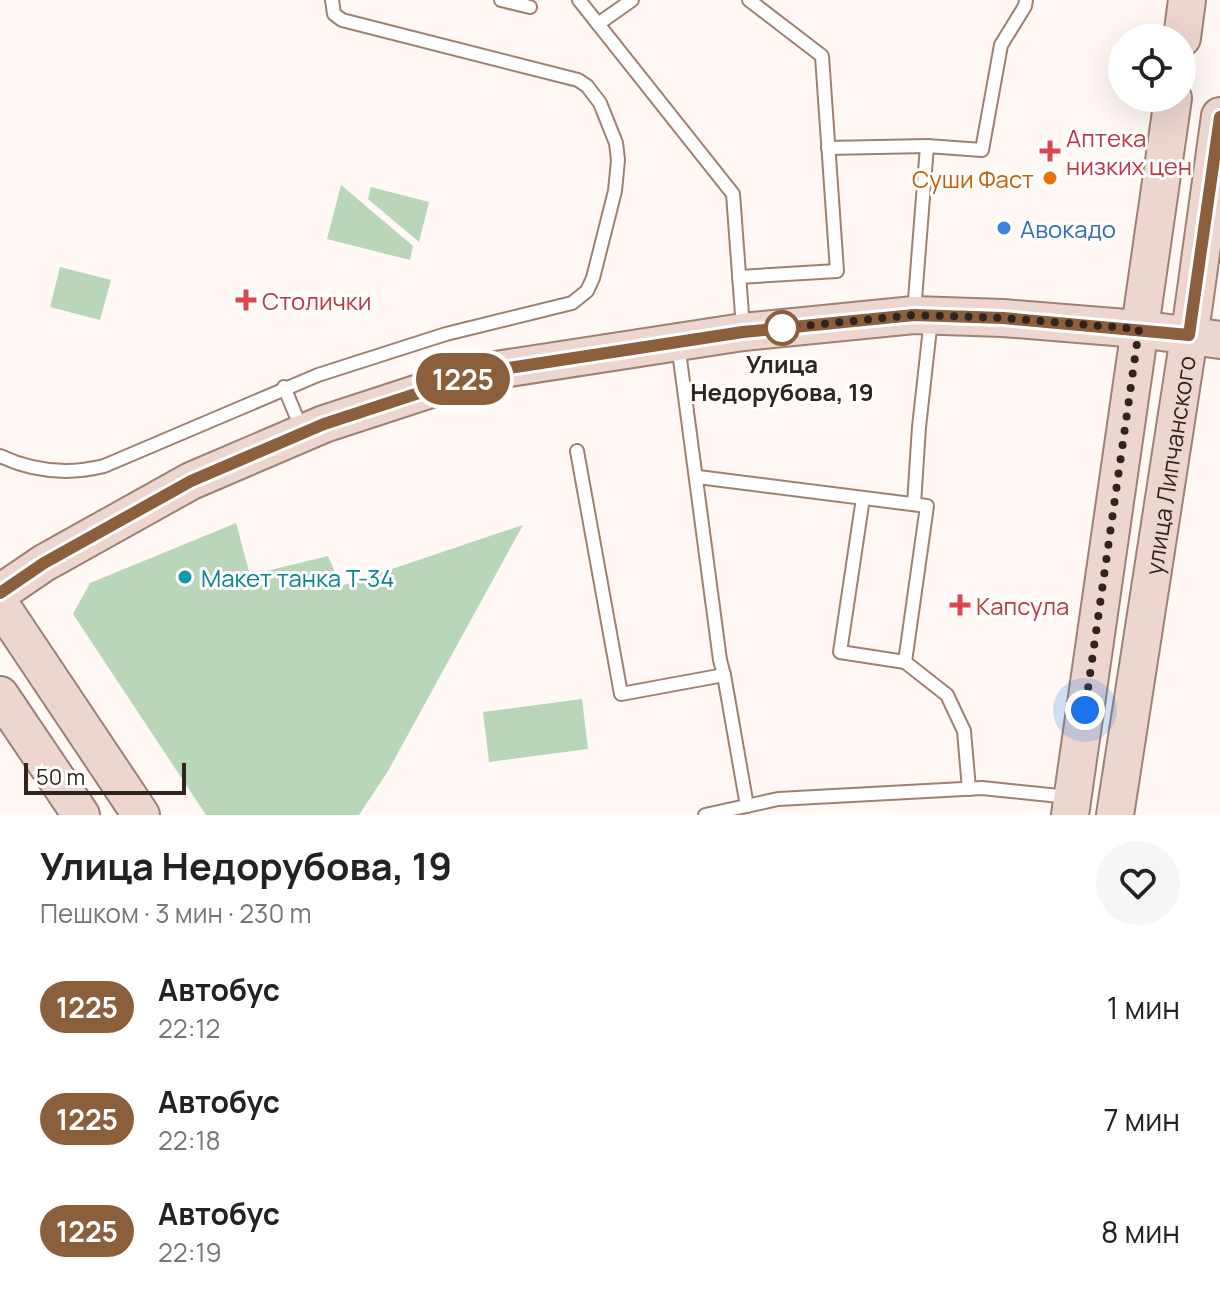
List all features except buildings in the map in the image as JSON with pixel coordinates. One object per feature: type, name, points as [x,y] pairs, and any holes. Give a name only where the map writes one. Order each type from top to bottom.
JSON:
[{"type":"street","points":[[1184,24],[1187,0]]},
{"type":"street","name":"улица Липчанского","points":[[1071,806],[1171,112]]},
{"type":"street","name":"улица Липчанского","points":[[1115,815],[1204,338],[1220,116]]},
{"type":"street","points":[[0,593],[44,563],[191,481],[304,433],[483,372],[743,332],[923,315],[1139,329],[1204,338]]},
{"type":"street","points":[[0,604],[141,815]]},
{"type":"street","points":[[0,695],[81,815]]},
{"type":"lane","points":[[0,456],[22,465],[56,472],[87,470],[117,461],[284,387],[402,347],[572,303],[581,298],[593,278],[618,173],[616,143],[595,94],[578,80],[342,20],[332,10],[332,0]]},
{"type":"lane","points":[[501,0],[530,7]]},
{"type":"lane","points":[[579,0],[733,194],[743,332]]},
{"type":"lane","points":[[598,24],[632,0]]},
{"type":"lane","points":[[739,277],[837,271],[822,56],[749,0]]},
{"type":"lane","points":[[828,148],[927,146],[982,150],[1001,45],[1026,0]]},
{"type":"lane","points":[[914,504],[927,146]]},
{"type":"lane","points":[[678,341],[720,660],[747,806]]},
{"type":"lane","points":[[284,387],[304,433]]},
{"type":"lane","points":[[577,451],[621,694],[724,675]]},
{"type":"lane","points":[[698,477],[927,506],[905,662]]},
{"type":"lane","points":[[863,498],[840,652],[905,662],[947,695],[964,731],[969,789]]},
{"type":"lane","points":[[705,815],[778,799],[969,789],[1071,806]]},
{"type":"green space","points":[[341,185],[413,246],[410,260],[327,239]]},
{"type":"green space","points":[[371,187],[429,202],[419,242],[368,199]]},
{"type":"green space","points":[[60,267],[111,280],[100,320],[50,307]]},
{"type":"green space","points":[[236,523],[250,575],[328,556],[341,586],[523,525],[388,771],[359,815],[206,815],[73,614],[90,583]]},
{"type":"green space","points":[[582,699],[588,749],[489,762],[483,712]]},
{"type":"bus line","name":"1225","points":[[0,593],[44,563],[191,481],[324,424],[483,372],[743,332],[914,315],[1003,318],[1189,335],[1220,117]]},
{"type":"place","name":"Аптека низких цен","points":[[1050,151]]},
{"type":"place","name":"Суши Фаст","points":[[1050,178]]},
{"type":"place","name":"Авокадо","points":[[1004,228]]},
{"type":"place","name":"Столички","points":[[246,300]]},
{"type":"place","name":"Улица Недорубова, 19","points":[[782,328]]},
{"type":"place","name":"Макет танка Т-34","points":[[185,577]]},
{"type":"place","name":"Капсула","points":[[960,605]]},
{"type":"route","points":[[782,328],[914,315],[1003,318],[1139,329],[1085,710]]}]
